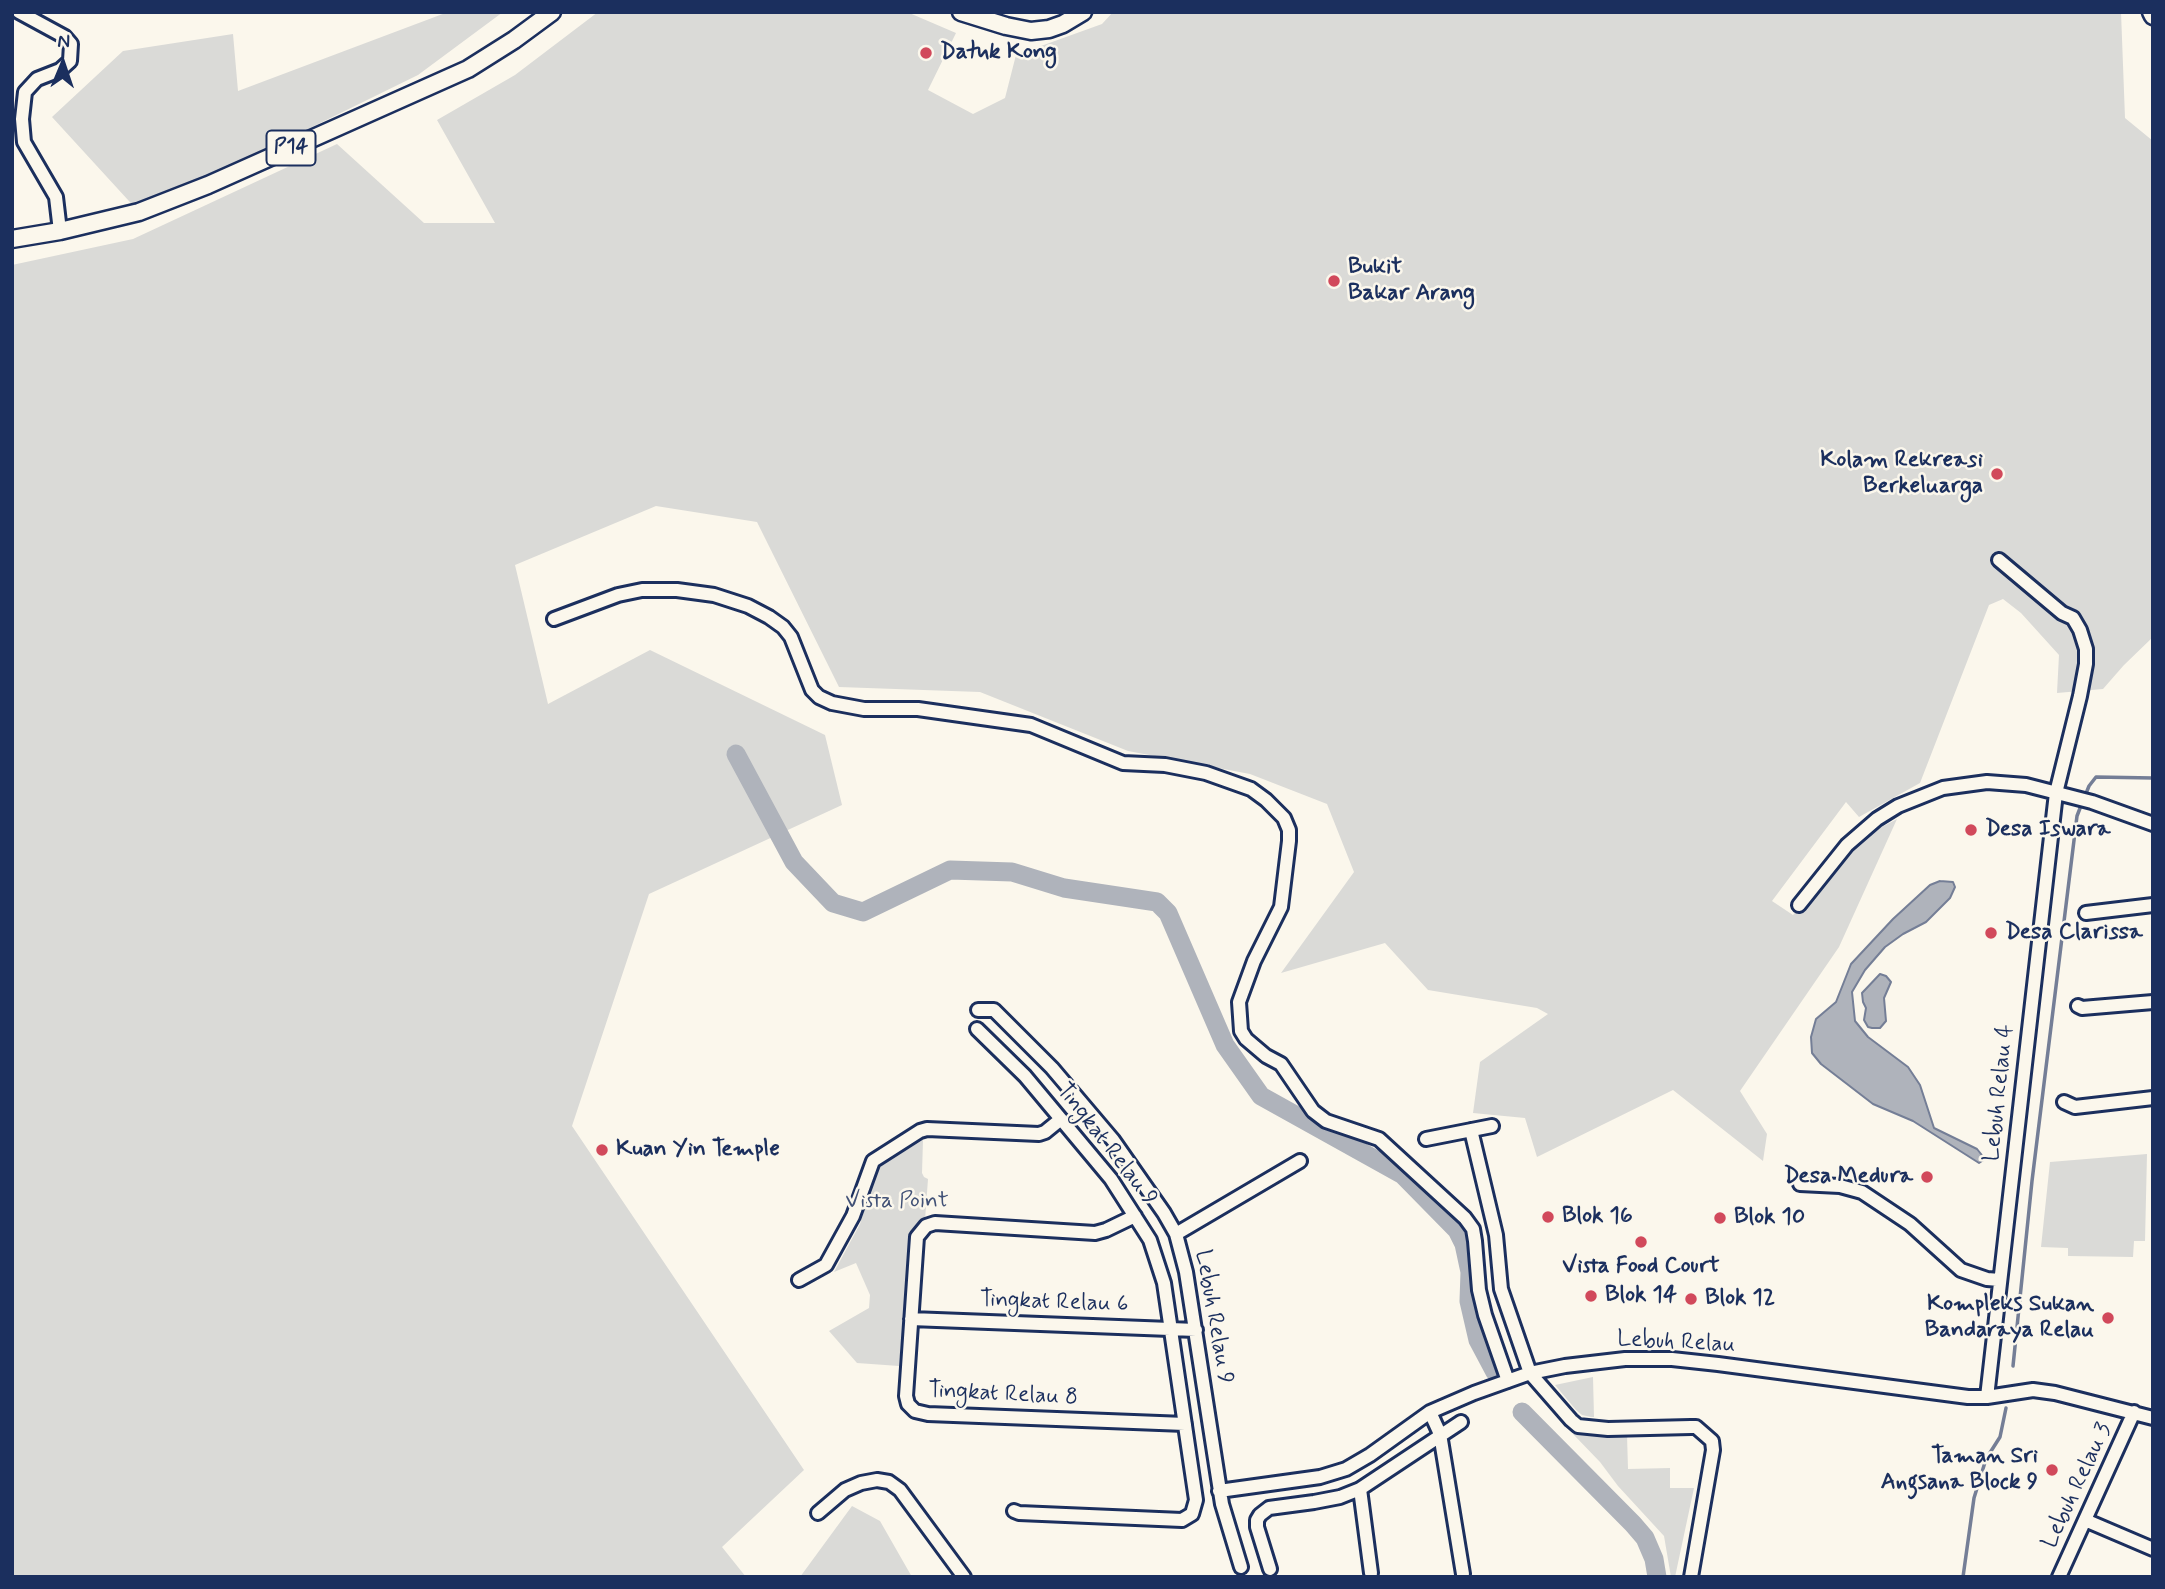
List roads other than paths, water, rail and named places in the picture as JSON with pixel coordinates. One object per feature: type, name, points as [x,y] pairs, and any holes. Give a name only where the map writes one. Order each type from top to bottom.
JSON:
[{"type":"main road","name":"P14","points":[[12,239],[60,231],[139,212],[208,186],[468,69],[552,12]]},
{"type":"main road","points":[[961,12],[1031,31],[1063,24],[1083,12]]},
{"type":"street","points":[[19,12],[65,37],[71,44],[70,61],[60,70],[37,79],[25,92],[22,119],[24,142],[56,197],[60,231]]},
{"type":"street","name":"Lebuh Relau 4","points":[[1987,1397],[2056,793],[2086,664],[2086,649],[2073,618],[2062,613],[1999,560]]},
{"type":"street","points":[[554,619],[618,595],[642,590],[677,590],[714,595],[748,606],[783,627],[791,637],[812,690],[832,703],[864,709],[918,709],[1031,724],[1123,763],[1165,765],[1206,773],[1251,789],[1266,800],[1284,818],[1289,830],[1289,841],[1281,907],[1254,961],[1239,1002],[1241,1031],[1246,1039],[1266,1056],[1281,1064],[1313,1111],[1326,1121],[1379,1139],[1465,1218],[1473,1229],[1479,1290],[1485,1315],[1508,1381]]},
{"type":"street","points":[[1799,905],[1847,845],[1878,819],[1898,806],[1942,788],[1967,783],[2007,783],[2086,800],[2153,824]]},
{"type":"street","points":[[2086,913],[2153,905]]},
{"type":"street","points":[[2078,1006],[2082,1008],[2153,1002]]},
{"type":"street","name":"Lebuh Relau 9","points":[[978,1010],[994,1010],[1052,1068],[1113,1140],[1176,1234],[1182,1252],[1196,1330],[1219,1490],[1241,1567]]},
{"type":"street","name":"Tingkat Relau 9","points":[[976,1029],[1025,1076],[1111,1179],[1150,1240],[1164,1283],[1196,1500],[1192,1514],[1182,1520],[1014,1511]]},
{"type":"street","points":[[2064,1102],[2075,1107],[2153,1098]]},
{"type":"street","points":[[799,1280],[826,1265],[853,1216],[873,1161],[920,1131],[930,1129],[1039,1134],[1061,1119]]},
{"type":"street","points":[[1426,1139],[1492,1126]]},
{"type":"street","points":[[1471,1130],[1496,1235],[1501,1289],[1530,1373],[1578,1426],[1608,1429],[1696,1427],[1712,1441],[1713,1450],[1691,1577]]},
{"type":"street","points":[[1176,1234],[1300,1161]]},
{"type":"street","points":[[1800,1184],[1840,1186],[1862,1192],[1910,1224],[1961,1270],[1987,1279],[2000,1280]]},
{"type":"street","points":[[911,1319],[916,1237],[926,1226],[935,1223],[1095,1233],[1135,1216]]},
{"type":"street","name":"Tingkat Relau 6","points":[[911,1319],[1196,1330]]},
{"type":"street","name":"Tingkat Relau 8","points":[[911,1319],[906,1396],[908,1404],[915,1411],[928,1414],[1185,1424]]},
{"type":"street","name":"Lebuh Relau","points":[[1219,1490],[1320,1477],[1346,1469],[1430,1412],[1530,1373],[1595,1362],[1643,1358],[1672,1359],[1948,1395],[1987,1397],[2033,1390],[2153,1418]]},
{"type":"street","points":[[1430,1412],[1440,1434],[1463,1574]]},
{"type":"street","name":"Lebuh Relau 3","points":[[2059,1577],[2134,1412]]},
{"type":"street","points":[[1270,1569],[1257,1527],[1260,1515],[1269,1508],[1327,1499],[1360,1489],[1461,1422]]},
{"type":"street","points":[[818,1513],[845,1490],[861,1483],[877,1480],[889,1482],[900,1490],[964,1577]]},
{"type":"street","points":[[1360,1489],[1371,1573]]},
{"type":"street","points":[[2085,1520],[2153,1549]]},
{"type":"waterway","points":[[736,754],[794,862],[833,903],[863,912],[950,870],[1012,872],[1064,888],[1157,902],[1168,913],[1225,1045],[1261,1096],[1403,1175],[1457,1230],[1464,1244],[1470,1272],[1469,1301],[1478,1340],[1495,1372]]},
{"type":"waterway","points":[[2085,796],[2096,777],[2153,778]]},
{"type":"waterway","points":[[2013,1366],[2032,1181],[2077,816],[2082,803]]},
{"type":"waterway","points":[[1963,1577],[1974,1498],[1986,1459],[2000,1437],[2006,1408]]},
{"type":"waterway","points":[[1522,1412],[1645,1538],[1654,1559],[1657,1577]]},
{"type":"place","name":"Datuk Kong","points":[[926,53]]},
{"type":"place","name":"Bukit Bakar Arang","points":[[1334,281]]},
{"type":"place","name":"Kolam Rekreasi Berkeluarga","points":[[1997,474]]},
{"type":"place","name":"Desa Iswara","points":[[1971,830]]},
{"type":"place","name":"Desa Clarissa","points":[[1991,933]]},
{"type":"place","name":"Kuan Yin Temple","points":[[602,1150]]},
{"type":"place","name":"Desa Medura","points":[[1927,1177]]},
{"type":"place","name":"Blok 16","points":[[1548,1217]]},
{"type":"place","name":"Blok 10","points":[[1720,1218]]},
{"type":"place","name":"Vista Food Court","points":[[1641,1242]]},
{"type":"place","name":"Blok 14","points":[[1591,1296]]},
{"type":"place","name":"Blok 12","points":[[1691,1299]]},
{"type":"place","name":"Kompleks Sukan Bandaraya Relau","points":[[2108,1318]]},
{"type":"place","name":"Taman Sri Angsana Block 9","points":[[2052,1470]]},
{"type":"park label","name":"Vista Point","points":[[897,1202]]}]
